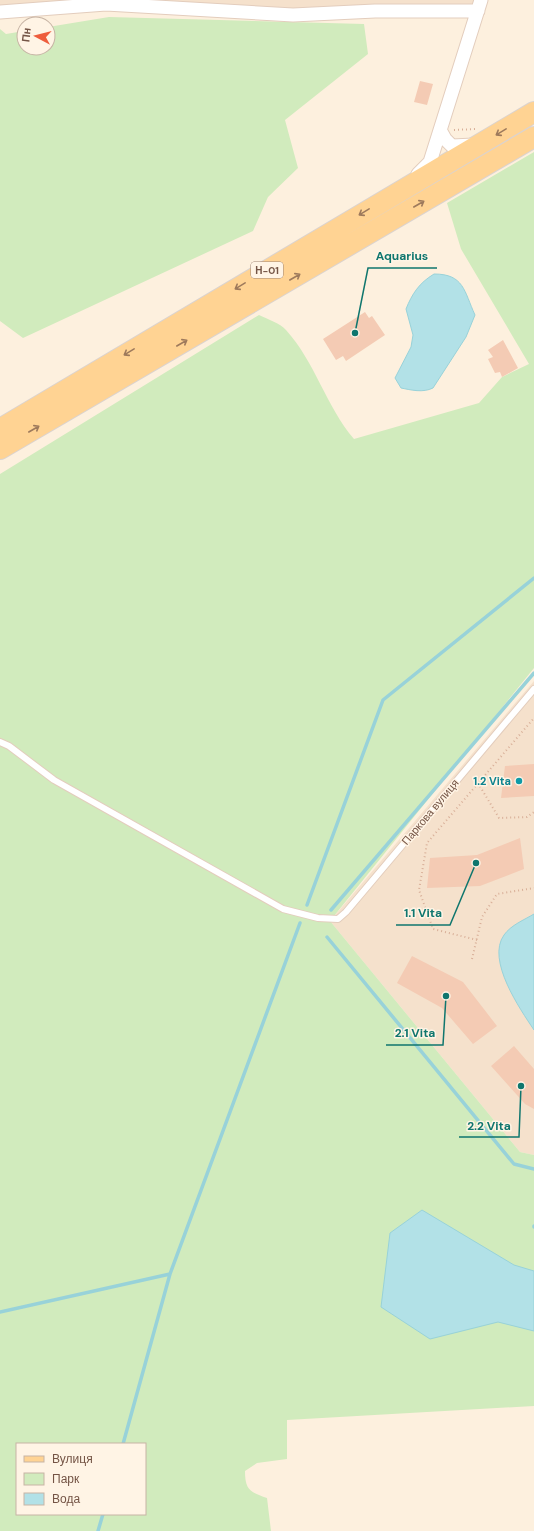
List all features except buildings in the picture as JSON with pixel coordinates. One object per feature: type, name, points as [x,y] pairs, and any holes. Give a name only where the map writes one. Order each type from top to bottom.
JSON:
[{"type":"main road","name":"Н-01","points":[[0,429],[389,198],[481,136],[534,112]]},
{"type":"main road","name":"Н-01","points":[[0,449],[534,137]]},
{"type":"street","points":[[0,12],[106,4],[293,15],[480,5],[430,162],[412,180],[389,198]]},
{"type":"street","points":[[441,128],[445,139],[452,146],[471,146],[481,136]]},
{"type":"lane","name":"Паркова вулиця","points":[[0,742],[9,746],[54,780],[283,909],[318,918],[338,919],[346,912],[534,689]]},
{"type":"path","points":[[441,128],[481,136]]},
{"type":"path","points":[[477,940],[433,929],[419,890],[427,843],[534,718]]},
{"type":"path","points":[[478,783],[499,818],[527,817],[534,812]]},
{"type":"path","points":[[472,959],[482,917],[497,894],[534,888]]},
{"type":"shaded area","points":[[0,0],[481,0],[478,11],[375,11],[106,4],[0,12]]},
{"type":"shaded area","points":[[534,681],[534,1155],[520,1152],[330,921]]},
{"type":"green space","points":[[109,17],[364,24],[368,54],[285,120],[298,168],[268,197],[253,231],[23,338],[0,321],[0,29],[6,34],[16,32],[16,56],[56,56],[56,26]]},
{"type":"green space","points":[[534,152],[534,668],[330,921],[520,1152],[534,1155],[534,1406],[287,1420],[287,1459],[257,1463],[245,1471],[247,1486],[256,1494],[267,1498],[271,1531],[0,1531],[0,474],[259,315],[277,323],[286,330],[296,343],[313,370],[336,413],[354,439],[479,403],[502,377],[529,364],[461,249],[447,203]]},
{"type":"water","points":[[434,274],[452,277],[462,286],[475,315],[466,337],[433,388],[421,391],[401,388],[395,378],[411,347],[413,335],[406,309],[417,289],[424,281]]},
{"type":"water","points":[[534,914],[534,1030],[507,984],[499,957],[500,945],[507,931]]},
{"type":"water","points":[[422,1210],[514,1265],[534,1271],[534,1331],[498,1322],[430,1339],[381,1307],[390,1233]]},
{"type":"waterway","points":[[307,905],[383,700],[534,578]]},
{"type":"waterway","points":[[331,910],[534,673]]},
{"type":"waterway","points":[[123,1443],[170,1274],[300,923]]},
{"type":"waterway","points":[[327,937],[514,1164],[534,1169]]},
{"type":"waterway","points":[[0,1312],[170,1274]]},
{"type":"waterway","points":[[98,1531],[103,1515]]},
{"type":"place","name":"Aquarius","points":[[355,333]]},
{"type":"place","name":"1.2 Vita","points":[[519,781]]},
{"type":"place","name":"1.1 Vita","points":[[476,863]]},
{"type":"place","name":"2.1 Vita","points":[[446,996]]},
{"type":"place","name":"2.2 Vita","points":[[521,1086]]}]
